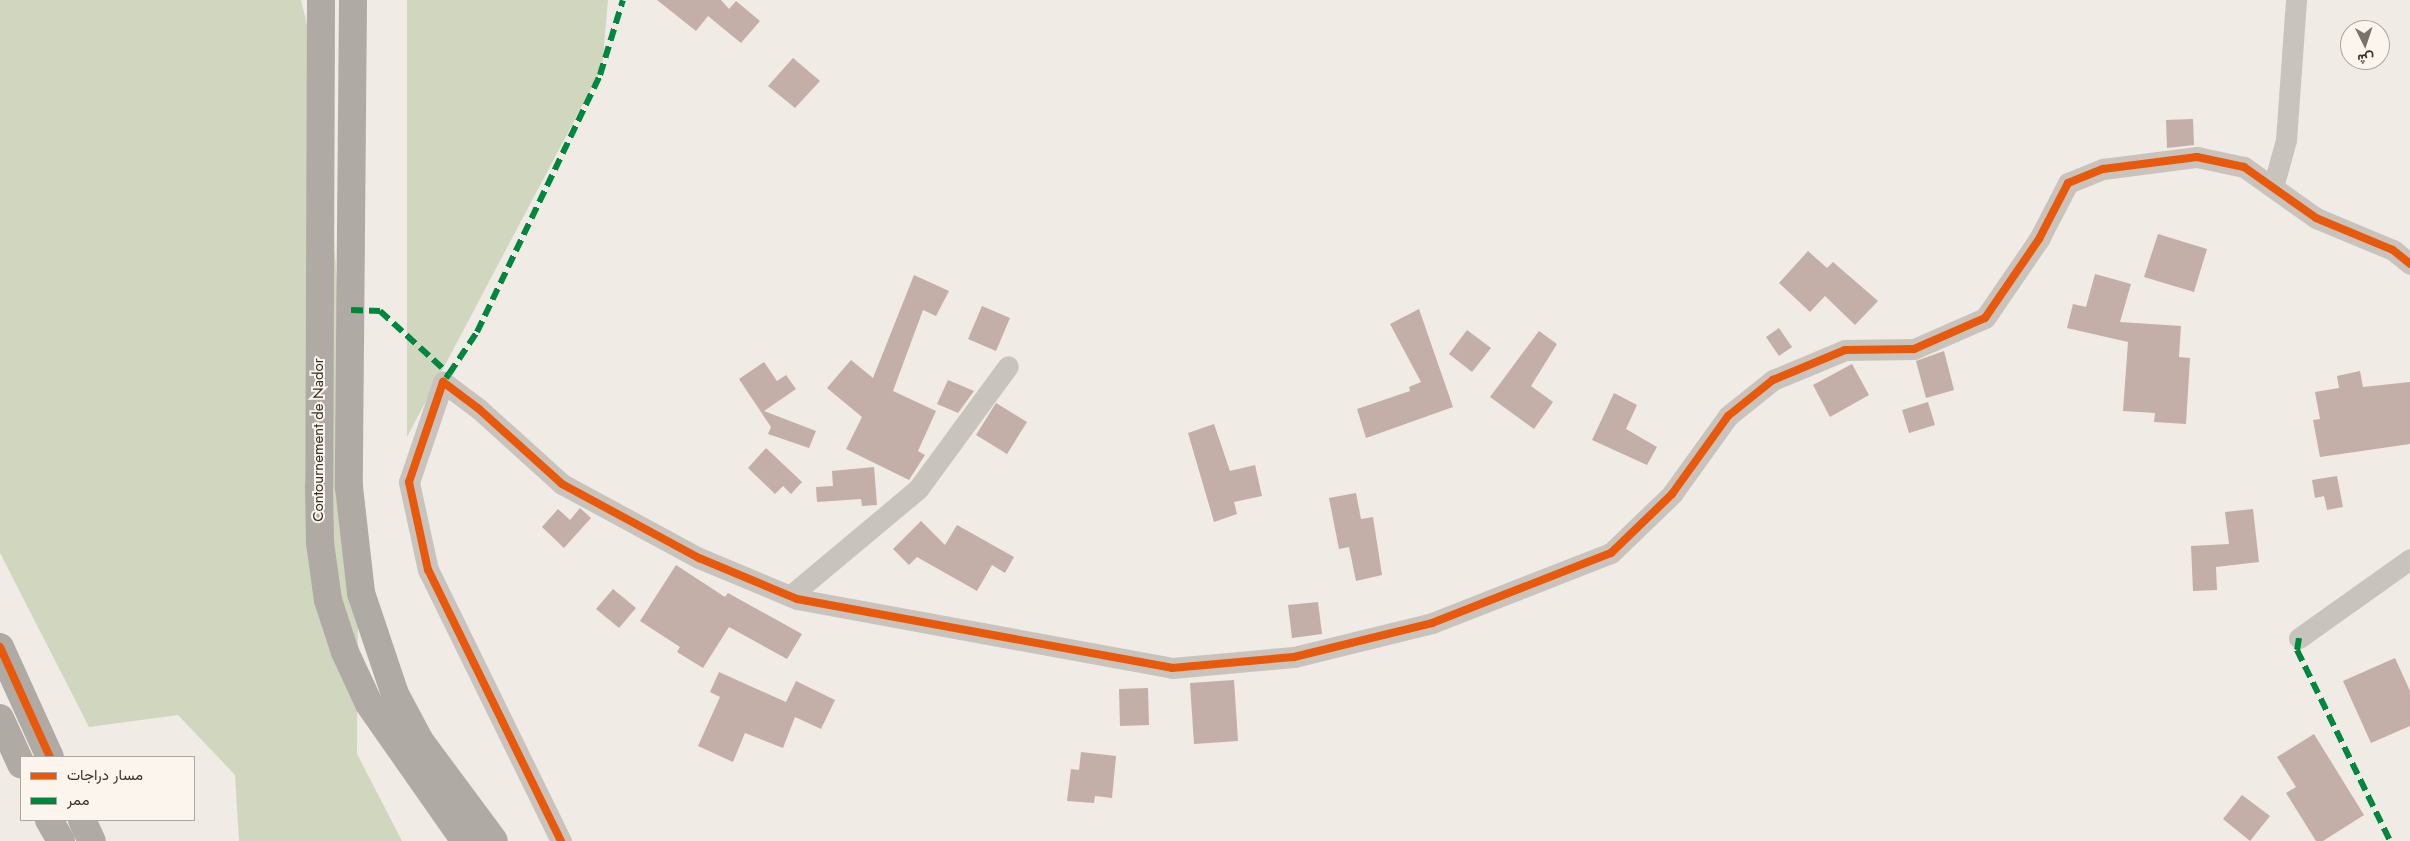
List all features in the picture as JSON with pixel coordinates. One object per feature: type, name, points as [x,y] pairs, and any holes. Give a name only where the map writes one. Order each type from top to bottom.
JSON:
[{"type":"highway","name":"Contournement de Nador","points":[[321,0],[318,486],[320,543],[328,600],[345,652],[369,704],[465,841]]},
{"type":"highway","name":"Contournement de Nador","points":[[353,0],[349,488],[360,593],[395,694],[420,741],[494,841]]},
{"type":"highway","points":[[319,112],[353,112]]},
{"type":"highway","points":[[0,647],[50,756]]},
{"type":"highway","points":[[0,718],[20,762]]},
{"type":"highway","points":[[50,821],[61,841]]},
{"type":"highway","points":[[82,821],[92,841]]},
{"type":"street","points":[[2273,187],[2286,140],[2296,0]]},
{"type":"street","points":[[561,841],[428,570],[409,482],[443,382],[479,409],[562,484],[699,558],[790,596],[1172,668],[1294,657],[1432,623],[1611,552],[1672,494],[1728,416],[1773,380],[1845,350],[1914,349],[1985,318],[2039,239],[2068,183],[2104,168],[2197,157],[2244,167],[2316,218],[2393,250],[2410,264]]},
{"type":"street","points":[[790,596],[918,489],[1008,366]]},
{"type":"street","points":[[2299,638],[2410,559]]},
{"type":"green space","points":[[0,0],[301,0],[325,99],[358,611],[357,754],[402,841],[239,841],[235,775],[178,715],[89,727],[0,553]]},
{"type":"green space","points":[[407,0],[608,0],[602,68],[407,437]]},
{"type":"building","points":[[657,0],[721,0],[729,9],[736,1],[760,21],[741,43],[708,16],[696,31]]},
{"type":"building","points":[[793,58],[820,81],[795,108],[768,86]]},
{"type":"building","points":[[2193,119],[2194,145],[2167,148],[2166,120]]},
{"type":"building","points":[[2158,234],[2207,249],[2194,292],[2144,277]]},
{"type":"building","points":[[1808,251],[1827,268],[1833,262],[1878,301],[1855,325],[1825,296],[1810,312],[1779,283]]},
{"type":"building","points":[[2095,274],[2131,284],[2120,322],[2181,326],[2179,357],[2190,358],[2186,424],[2154,422],[2155,413],[2123,411],[2128,342],[2067,328],[2073,304],[2086,307]]},
{"type":"building","points":[[914,275],[949,291],[936,316],[923,310],[893,391],[936,411],[918,451],[925,455],[909,480],[846,449],[862,417],[827,388],[851,360],[873,378]]},
{"type":"building","points":[[982,306],[1010,318],[996,351],[968,339]]},
{"type":"building","points":[[1419,309],[1453,407],[1366,438],[1357,409],[1410,391],[1409,387],[1421,382],[1390,324]]},
{"type":"building","points":[[1779,328],[1792,347],[1779,356],[1766,337]]},
{"type":"building","points":[[1467,330],[1491,348],[1472,372],[1449,354]]},
{"type":"building","points":[[1539,331],[1557,344],[1531,386],[1553,402],[1534,429],[1490,397]]},
{"type":"building","points":[[1944,351],[1954,390],[1926,398],[1916,361]]},
{"type":"building","points":[[764,362],[777,381],[786,375],[796,389],[764,411],[816,431],[809,448],[768,434],[771,427],[739,379]]},
{"type":"building","points":[[1852,364],[1869,395],[1830,417],[1813,385]]},
{"type":"building","points":[[2360,371],[2363,387],[2410,382],[2410,444],[2320,457],[2313,420],[2320,419],[2315,392],[2339,388],[2337,376]]},
{"type":"building","points":[[948,380],[974,391],[958,413],[937,404]]},
{"type":"building","points":[[1614,393],[1637,405],[1626,429],[1657,447],[1647,465],[1592,440]]},
{"type":"building","points":[[1928,402],[1935,425],[1909,433],[1902,410]]},
{"type":"building","points":[[996,403],[1027,422],[1007,454],[976,435]]},
{"type":"building","points":[[1214,424],[1230,471],[1255,465],[1262,496],[1234,502],[1237,514],[1214,522],[1188,433]]},
{"type":"building","points":[[766,448],[802,482],[791,494],[783,486],[775,494],[748,468]]},
{"type":"building","points":[[874,467],[877,505],[862,506],[861,499],[817,502],[816,487],[833,486],[832,471]]},
{"type":"building","points":[[2337,476],[2343,507],[2327,510],[2324,496],[2315,498],[2312,480]]},
{"type":"building","points":[[1356,493],[1361,519],[1373,517],[1382,575],[1356,581],[1349,547],[1339,549],[1329,498]]},
{"type":"building","points":[[580,508],[591,518],[564,548],[542,527],[558,509],[570,520]]},
{"type":"building","points":[[2253,509],[2259,562],[2216,567],[2217,590],[2193,591],[2191,546],[2229,544],[2225,512]]},
{"type":"building","points":[[921,521],[945,545],[957,525],[1014,557],[1005,573],[992,565],[977,591],[917,557],[909,565],[893,549]]},
{"type":"building","points":[[676,565],[725,597],[728,593],[802,634],[787,659],[729,627],[703,668],[677,652],[680,647],[640,621]]},
{"type":"building","points":[[613,589],[636,608],[619,628],[596,609]]},
{"type":"building","points":[[1318,602],[1322,634],[1292,638],[1288,605]]},
{"type":"building","points":[[2395,658],[2410,691],[2410,726],[2371,743],[2343,681]]},
{"type":"building","points":[[719,672],[786,702],[796,681],[835,700],[821,729],[795,717],[783,748],[745,733],[733,762],[698,746],[720,697],[710,692]]},
{"type":"building","points":[[1234,680],[1238,741],[1194,744],[1190,683]]},
{"type":"building","points":[[1148,688],[1149,725],[1120,726],[1119,689]]},
{"type":"building","points":[[2314,734],[2364,815],[2323,841],[2316,841],[2286,793],[2296,787],[2277,757]]},
{"type":"building","points":[[1081,752],[1116,756],[1112,798],[1095,796],[1094,803],[1067,801],[1071,769],[1079,770]]},
{"type":"building","points":[[2242,795],[2270,816],[2250,841],[2223,819]]},
{"type":"marked path","points":[[449,374],[477,332],[600,75],[623,0]]},
{"type":"marked path","points":[[351,310],[380,311],[449,374],[446,378]]},
{"type":"marked path","points":[[2299,638],[2297,650],[2390,841]]},
{"type":"cycle path","points":[[561,841],[428,570],[409,482],[443,382],[479,409],[562,484],[699,558],[797,599],[1172,668],[1294,657],[1432,623],[1611,553],[1672,494],[1728,416],[1773,380],[1845,350],[1914,349],[1985,318],[2039,239],[2068,183],[2103,169],[2197,157],[2244,167],[2316,218],[2393,250],[2410,264]]},
{"type":"cycle path","points":[[0,647],[50,756]]}]
